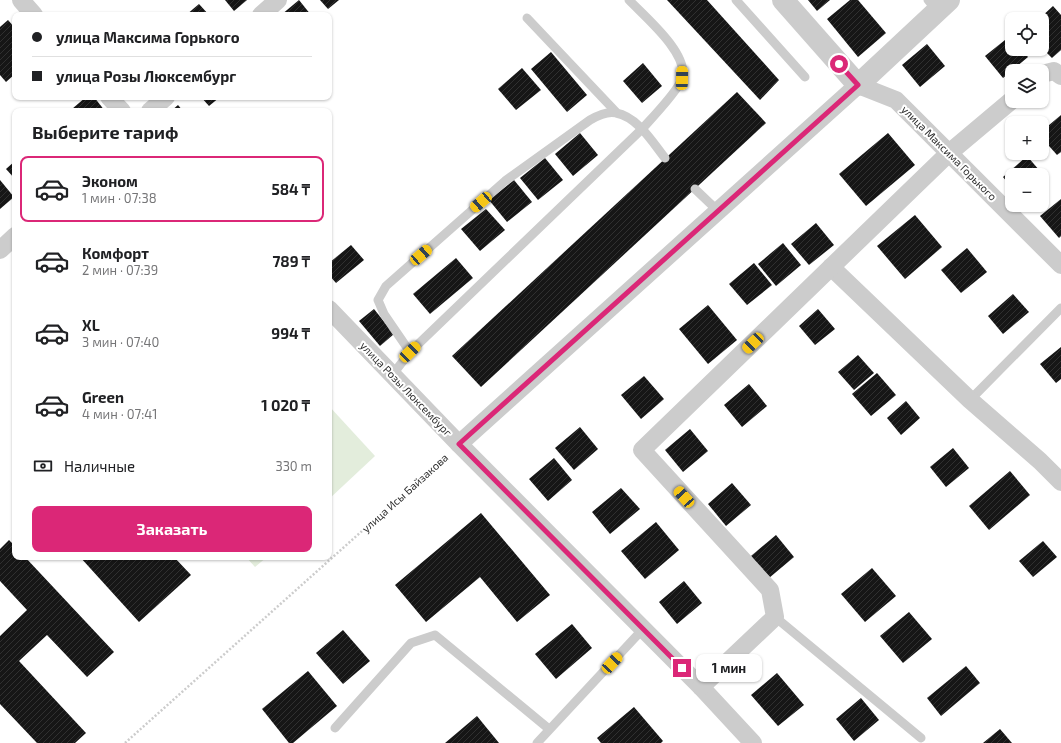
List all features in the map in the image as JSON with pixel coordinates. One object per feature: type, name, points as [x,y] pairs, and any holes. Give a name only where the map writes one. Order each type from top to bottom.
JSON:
[{"type":"street","points":[[21,0],[31,12]]},
{"type":"street","points":[[264,12],[278,0]]},
{"type":"street","name":"улица Максима Горького","points":[[783,0],[858,85],[896,100],[1061,265]]},
{"type":"street","points":[[459,444],[858,85],[938,4]]},
{"type":"street","points":[[1049,72],[1054,70],[1061,76]]},
{"type":"street","points":[[112,100],[119,108]]},
{"type":"street","points":[[153,108],[163,100]]},
{"type":"street","points":[[701,687],[775,617],[770,590],[642,450],[949,153],[1005,106]]},
{"type":"street","points":[[0,250],[12,239]]},
{"type":"street","points":[[831,267],[970,400],[1040,461],[1061,482]]},
{"type":"street","name":"улица Розы Люксембург","points":[[332,312],[459,444],[701,687],[753,743]]},
{"type":"lane","points":[[393,374],[410,352],[642,129],[660,110],[682,78],[682,64],[675,50],[629,0]]},
{"type":"lane","points":[[736,0],[805,77]]},
{"type":"lane","points":[[527,18],[616,112],[630,119],[642,129],[666,158]]},
{"type":"lane","points":[[410,352],[384,314],[378,300],[386,286],[504,181],[590,120],[601,115],[616,112]]},
{"type":"lane","points":[[695,189],[718,211]]},
{"type":"lane","points":[[970,400],[1061,308]]},
{"type":"lane","points":[[775,617],[921,738]]},
{"type":"lane","points":[[536,743],[643,629]]},
{"type":"lane","points":[[335,728],[411,643],[435,635],[549,730]]},
{"type":"path","name":"улица Исы Байзакова","points":[[332,558],[459,444]]},
{"type":"path","name":"улица Исы Байзакова","points":[[125,743],[329,560]]},
{"type":"green space","points":[[332,409],[375,456],[332,496]]},
{"type":"green space","points":[[249,560],[263,560],[255,567]]},
{"type":"building","points":[[225,0],[247,0],[234,11]]},
{"type":"building","points":[[299,0],[309,12],[285,12]]},
{"type":"building","points":[[320,0],[339,0],[328,9]]},
{"type":"building","points":[[667,0],[707,0],[779,80],[760,100]]},
{"type":"building","points":[[808,0],[830,0],[817,11]]},
{"type":"building","points":[[850,0],[858,0],[886,33],[858,57],[827,19]]},
{"type":"building","points":[[199,4],[206,12],[190,12]]},
{"type":"building","points":[[1053,6],[1061,15],[1061,50],[1052,58],[1049,55],[1049,12],[1047,12]]},
{"type":"building","points":[[8,20],[12,25],[12,77],[6,82],[0,75],[0,27]]},
{"type":"building","points":[[1005,40],[1005,56],[1028,57],[1020,64],[1005,64],[1005,76],[1003,78],[985,56]]},
{"type":"building","points":[[927,44],[945,66],[920,87],[902,65]]},
{"type":"building","points":[[551,52],[587,95],[567,112],[531,69]]},
{"type":"building","points":[[643,63],[662,86],[642,103],[623,81]]},
{"type":"building","points":[[522,68],[541,90],[516,110],[498,89]]},
{"type":"building","points":[[737,92],[766,123],[481,387],[452,356]]},
{"type":"building","points":[[82,100],[96,100],[103,108],[73,108]]},
{"type":"building","points":[[204,100],[216,100],[209,106]]},
{"type":"building","points":[[1061,115],[1061,152],[1057,155],[1049,146],[1049,125]]},
{"type":"building","points":[[580,133],[598,155],[573,176],[555,154]]},
{"type":"building","points":[[888,133],[915,165],[866,206],[839,174]]},
{"type":"building","points":[[545,158],[563,180],[538,200],[520,178]]},
{"type":"building","points":[[1022,160],[1030,160],[1037,168],[1013,168]]},
{"type":"building","points":[[12,164],[12,176],[6,169]]},
{"type":"building","points":[[0,180],[12,195],[12,199],[0,209]]},
{"type":"building","points":[[514,180],[532,202],[507,222],[489,200]]},
{"type":"building","points":[[1061,199],[1061,236],[1059,238],[1040,216],[1045,212],[1049,212],[1049,209]]},
{"type":"building","points":[[486,209],[505,230],[480,251],[461,229]]},
{"type":"building","points":[[915,215],[942,247],[905,279],[877,246]]},
{"type":"building","points":[[816,223],[834,245],[809,265],[791,244]]},
{"type":"building","points":[[783,243],[801,265],[776,286],[758,264]]},
{"type":"building","points":[[351,245],[364,260],[336,283],[332,278],[332,261]]},
{"type":"building","points":[[967,248],[987,272],[961,293],[941,270]]},
{"type":"building","points":[[456,258],[473,278],[430,314],[413,294]]},
{"type":"building","points":[[754,263],[772,285],[747,305],[729,284]]},
{"type":"building","points":[[1013,294],[1029,312],[1003,334],[988,316]]},
{"type":"building","points":[[708,305],[737,340],[708,364],[679,329]]},
{"type":"building","points":[[374,309],[394,334],[380,346],[359,321]]},
{"type":"building","points":[[818,309],[835,329],[815,345],[799,326]]},
{"type":"building","points":[[1061,347],[1061,379],[1056,383],[1040,364]]},
{"type":"building","points":[[858,355],[874,373],[854,390],[838,372]]},
{"type":"building","points":[[877,373],[896,395],[871,416],[852,394]]},
{"type":"building","points":[[644,376],[664,399],[641,419],[621,395]]},
{"type":"building","points":[[749,384],[767,406],[742,427],[724,405]]},
{"type":"building","points":[[906,401],[920,418],[901,435],[887,418]]},
{"type":"building","points":[[580,427],[598,449],[574,470],[555,448]]},
{"type":"building","points":[[690,429],[708,451],[683,472],[665,450]]},
{"type":"building","points":[[953,448],[969,468],[946,487],[930,467]]},
{"type":"building","points":[[554,458],[572,480],[548,501],[529,479]]},
{"type":"building","points":[[1010,471],[1030,495],[989,530],[969,506]]},
{"type":"building","points":[[732,483],[751,505],[726,526],[708,504]]},
{"type":"building","points":[[621,488],[640,509],[610,534],[592,512]]},
{"type":"building","points":[[481,513],[550,595],[517,622],[480,577],[426,622],[395,585]]},
{"type":"building","points":[[656,522],[679,550],[645,579],[621,551]]},
{"type":"building","points":[[776,535],[794,557],[769,578],[751,556]]},
{"type":"building","points":[[9,540],[12,543],[12,560],[28,560],[114,652],[87,677],[47,635],[19,661],[86,733],[75,743],[37,743],[0,704],[0,636],[27,610],[0,581],[0,549]]},
{"type":"building","points":[[1043,541],[1057,557],[1033,577],[1019,561]]},
{"type":"building","points":[[83,560],[177,560],[191,575],[139,622]]},
{"type":"building","points":[[872,568],[896,596],[865,622],[841,594]]},
{"type":"building","points":[[684,581],[702,603],[677,624],[659,602]]},
{"type":"building","points":[[909,612],[932,639],[903,663],[880,636]]},
{"type":"building","points":[[572,624],[592,648],[556,679],[535,654]]},
{"type":"building","points":[[343,630],[370,661],[343,684],[316,653]]},
{"type":"building","points":[[966,666],[980,683],[941,716],[927,698]]},
{"type":"building","points":[[308,671],[337,706],[293,743],[289,743],[262,709]]},
{"type":"building","points":[[777,673],[804,705],[778,726],[751,695]]},
{"type":"building","points":[[861,698],[879,720],[854,741],[836,719]]},
{"type":"building","points":[[634,707],[663,741],[661,743],[601,743],[597,738]]},
{"type":"building","points":[[477,716],[499,743],[445,743]]},
{"type":"building","points":[[1000,729],[1012,743],[983,743]]},
{"type":"route","points":[[682,668],[459,444],[858,85],[839,64]]}]
